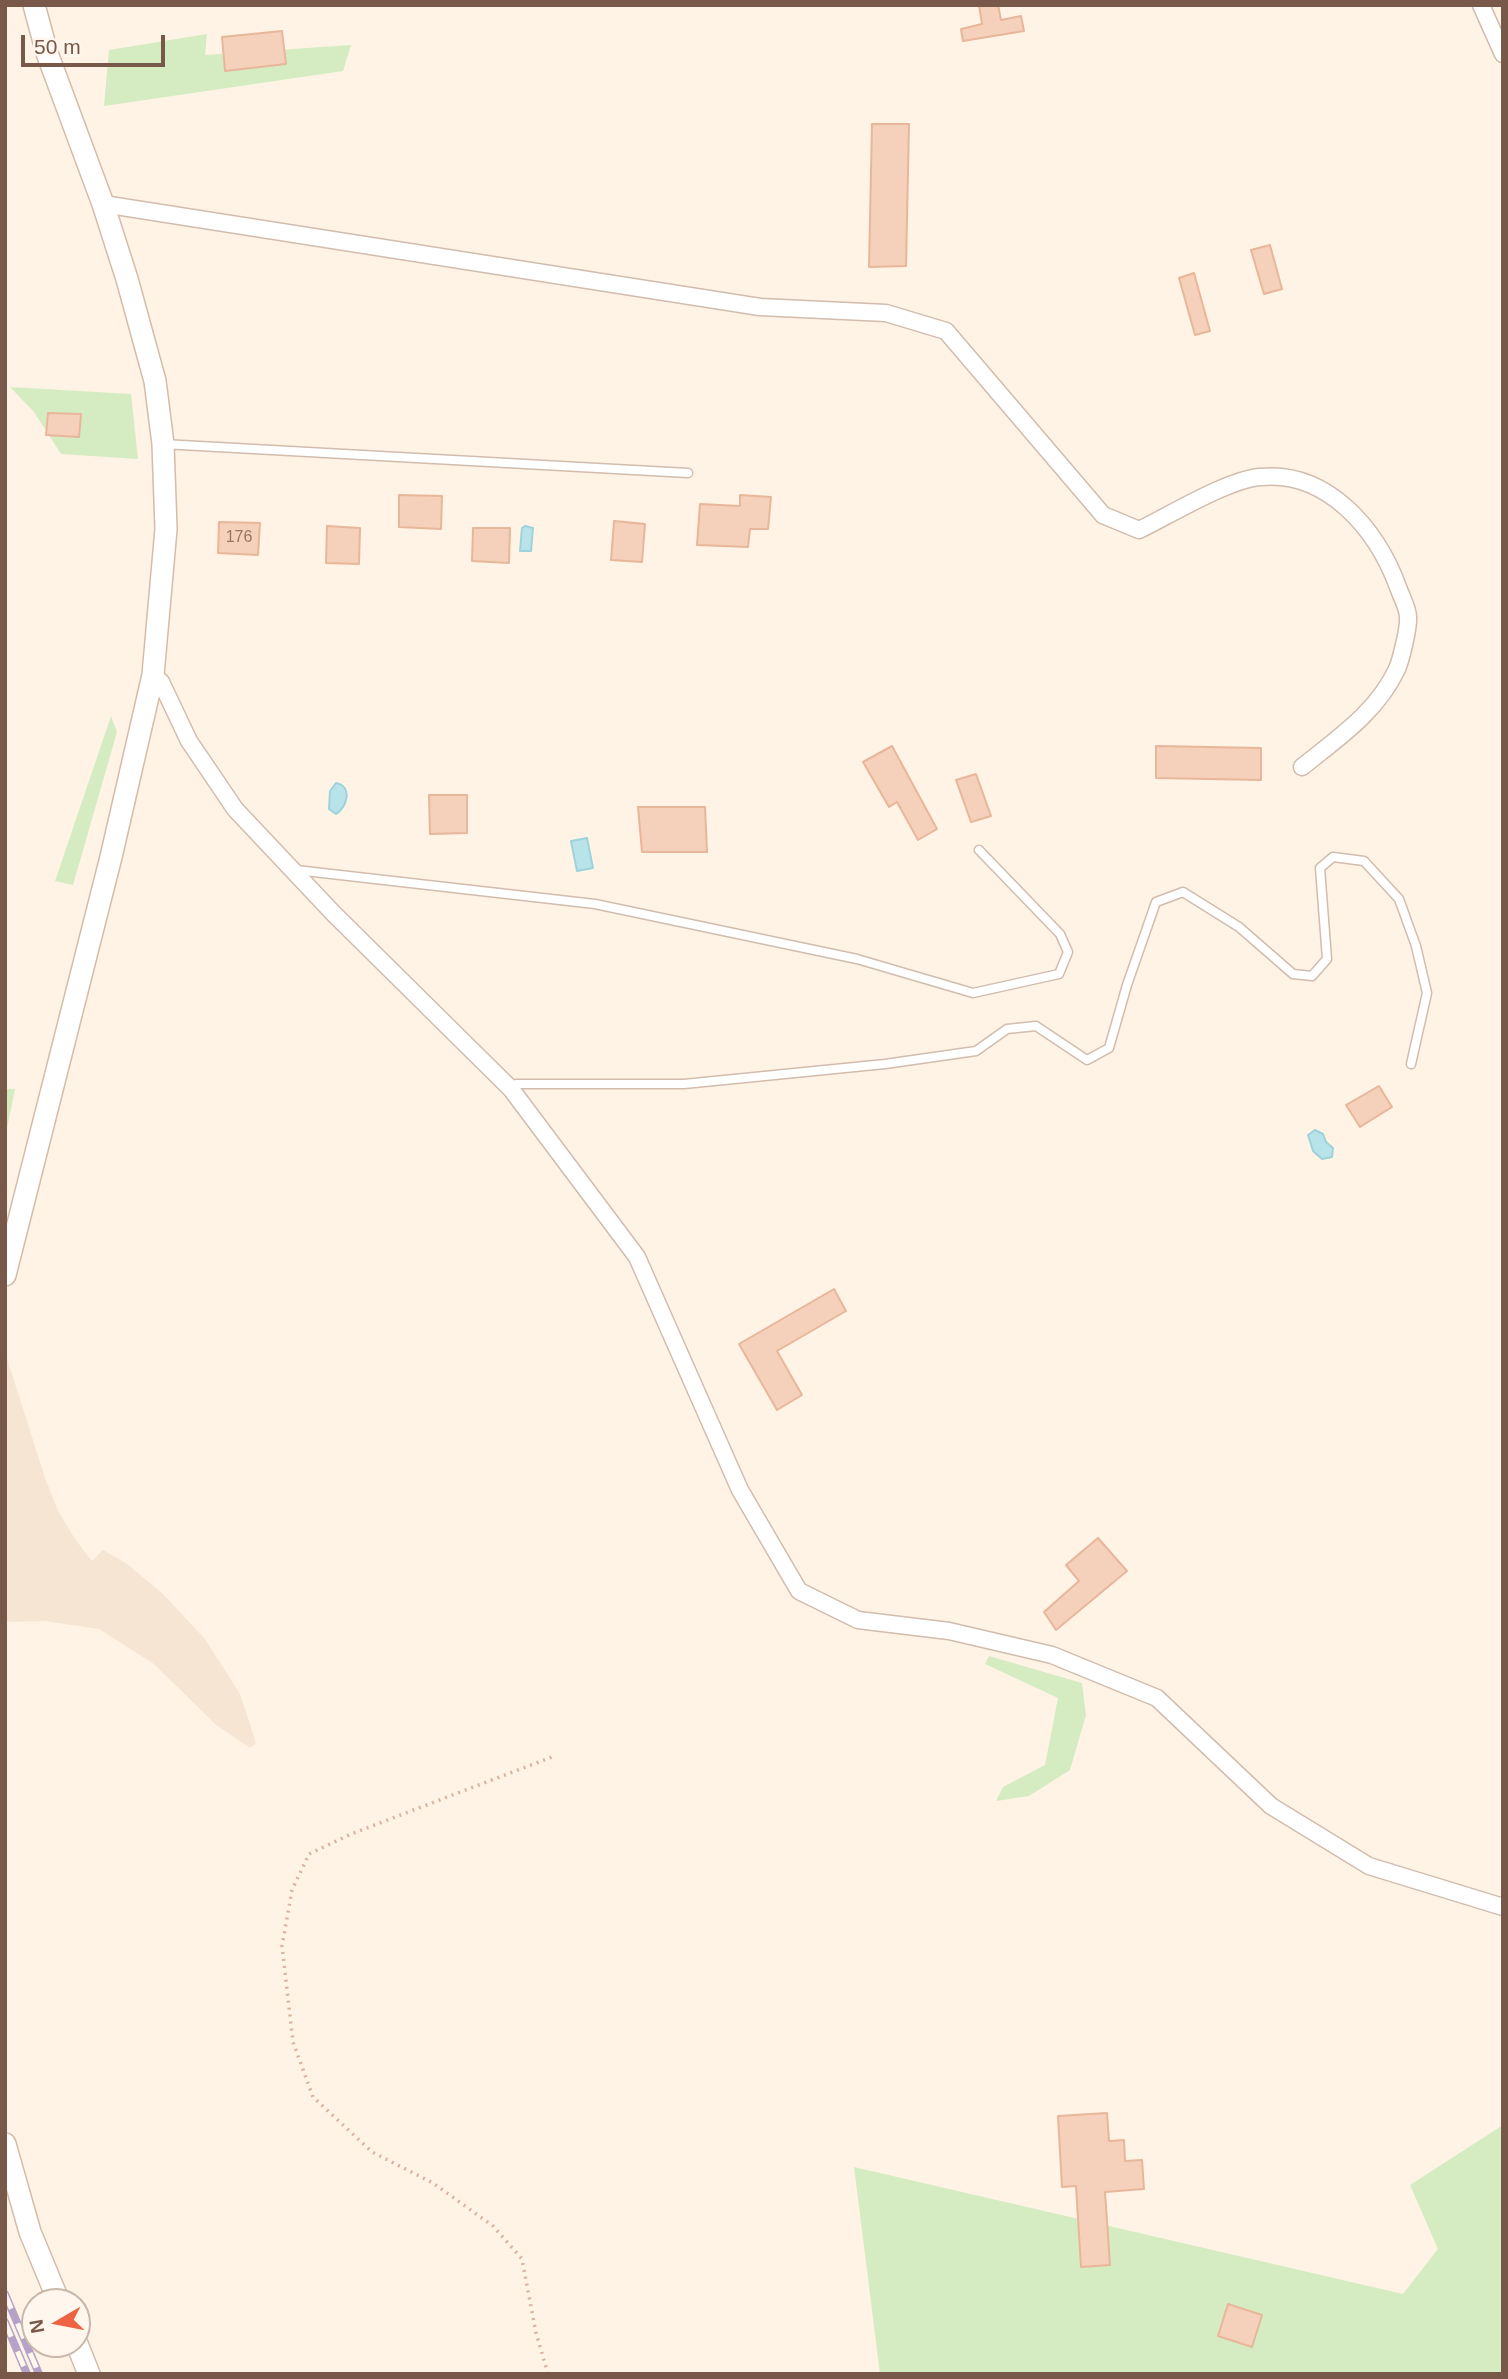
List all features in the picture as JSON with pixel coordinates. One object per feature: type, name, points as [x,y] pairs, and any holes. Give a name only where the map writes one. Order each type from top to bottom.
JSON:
[{"type":"street","points":[[5,1275],[111,857],[153,675],[166,529],[163,444],[155,381],[103,204],[47,53],[34,5]]},
{"type":"street","points":[[1481,5],[1503,54]]},
{"type":"street","points":[[103,204],[760,307],[886,313],[946,331],[1103,515],[1139,530],[1223,488],[1259,477],[1299,479],[1329,492],[1361,521],[1390,565],[1408,617],[1397,668],[1369,712],[1302,767]]},
{"type":"street","points":[[153,675],[161,682],[189,741],[209,774],[235,809],[333,913],[511,1089],[637,1256],[740,1490],[799,1591],[858,1620],[949,1631],[1052,1655],[1157,1698],[1271,1806],[1369,1867],[1503,1907]]},
{"type":"street","points":[[5,2144],[30,2232],[53,2288]]},
{"type":"lane","points":[[163,444],[688,473]]},
{"type":"lane","points":[[293,870],[595,904],[857,959],[973,993],[1059,974],[1068,952],[1060,934],[979,850]]},
{"type":"lane","points":[[511,1089],[516,1084],[684,1084],[885,1064],[976,1051],[1007,1029],[1035,1026],[1087,1060],[1109,1048],[1127,985],[1156,902],[1174,895],[1183,892],[1239,926],[1293,974],[1312,976],[1327,959],[1320,868],[1333,857],[1364,861],[1399,899],[1416,946],[1427,993],[1411,1065]]},
{"type":"path","points":[[548,2374],[536,2333],[522,2259],[493,2227],[433,2183],[372,2152],[313,2096],[293,2042],[282,1946],[292,1890],[309,1854],[351,1834],[552,1757]]},
{"type":"shaded area","points":[[5,1352],[45,1478],[58,1511],[75,1539],[92,1561],[103,1550],[127,1564],[163,1594],[205,1639],[240,1694],[256,1743],[250,1748],[215,1724],[154,1664],[99,1629],[44,1621],[5,1622]]},
{"type":"green space","points":[[207,34],[205,55],[351,45],[343,71],[104,106],[109,50]]},
{"type":"green space","points":[[10,387],[131,394],[138,459],[61,454],[34,412]]},
{"type":"green space","points":[[111,716],[117,732],[73,885],[55,881]]},
{"type":"green space","points":[[5,1089],[15,1089],[5,1138]]},
{"type":"green space","points":[[989,1656],[1082,1683],[1086,1715],[1070,1770],[1029,1796],[996,1801],[1003,1787],[1045,1765],[1058,1698],[985,1664]]},
{"type":"green space","points":[[1503,2125],[1503,2374],[880,2374],[854,2167],[1403,2294],[1438,2249],[1410,2185]]},
{"type":"water","points":[[522,528],[533,528],[531,551],[520,551]]},
{"type":"water","points":[[336,783],[345,788],[346,797],[343,807],[336,814],[329,809],[330,791]]},
{"type":"water","points":[[587,838],[593,868],[577,871],[571,841]]},
{"type":"water","points":[[1315,1130],[1323,1134],[1326,1142],[1333,1148],[1332,1157],[1322,1159],[1313,1151],[1308,1135]]},
{"type":"building","points":[[979,5],[998,5],[1001,20],[1021,16],[1024,31],[963,41],[961,29],[982,24]]},
{"type":"building","points":[[282,31],[286,64],[225,71],[222,37]]},
{"type":"building","points":[[872,124],[909,124],[906,266],[869,267]]},
{"type":"building","points":[[1270,245],[1282,289],[1264,294],[1251,250]]},
{"type":"building","points":[[1194,273],[1210,331],[1195,335],[1179,278]]},
{"type":"building","points":[[48,413],[81,414],[79,437],[46,435]]},
{"type":"building","points":[[399,495],[442,496],[441,529],[399,527]]},
{"type":"building","points":[[740,495],[771,497],[768,529],[750,529],[748,547],[697,545],[700,504],[740,506]]},
{"type":"building","points":[[614,521],[645,524],[642,562],[611,560]]},
{"type":"building","points":[[219,522],[260,523],[258,555],[218,553]]},
{"type":"building","points":[[327,526],[360,528],[359,564],[326,563]]},
{"type":"building","points":[[473,528],[510,528],[509,563],[472,561]]},
{"type":"building","points":[[892,746],[937,829],[918,840],[897,802],[889,807],[863,762]]},
{"type":"building","points":[[1156,746],[1261,748],[1261,780],[1156,778]]},
{"type":"building","points":[[976,774],[991,816],[971,822],[956,780]]},
{"type":"building","points":[[429,795],[467,795],[467,833],[430,834]]},
{"type":"building","points":[[638,807],[705,807],[707,852],[642,852]]},
{"type":"building","points":[[1379,1086],[1392,1107],[1360,1127],[1346,1105]]},
{"type":"building","points":[[834,1289],[846,1311],[777,1351],[802,1395],[777,1410],[739,1344]]},
{"type":"building","points":[[1098,1538],[1127,1571],[1056,1630],[1044,1612],[1079,1581],[1066,1565]]},
{"type":"building","points":[[1107,2113],[1109,2141],[1124,2140],[1125,2161],[1142,2160],[1144,2189],[1105,2192],[1110,2265],[1081,2267],[1076,2186],[1062,2187],[1058,2116]]},
{"type":"building","points":[[1228,2304],[1262,2315],[1252,2347],[1218,2336]]},
{"type":"railway","points":[[5,2294],[39,2374]]},
{"type":"railway","points":[[5,2322],[27,2374]]}]
